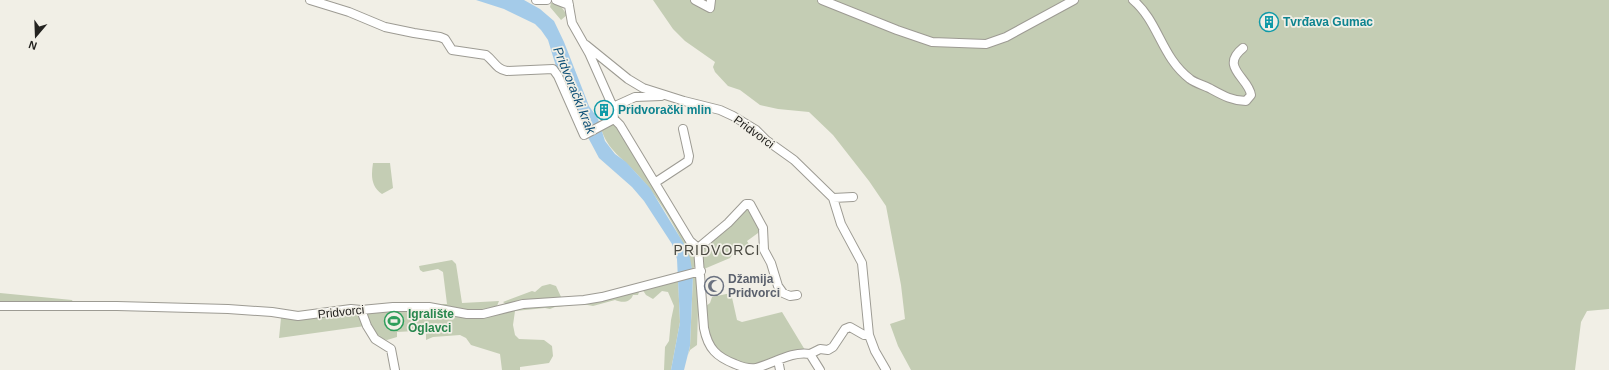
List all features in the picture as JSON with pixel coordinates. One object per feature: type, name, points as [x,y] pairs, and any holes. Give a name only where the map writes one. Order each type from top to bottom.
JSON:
[{"type":"street","points":[[310,0],[349,12],[386,27],[440,37],[445,39],[452,50],[486,54],[497,68],[502,70],[552,69],[558,76],[584,135],[600,128],[614,119],[620,125],[656,182],[679,224],[690,241],[698,248]]},
{"type":"street","points":[[536,0],[547,0]]},
{"type":"street","name":"Pridvorci","points":[[556,0],[568,3],[572,23],[613,107],[614,119]]},
{"type":"street","points":[[695,0],[710,8],[711,0]]},
{"type":"street","points":[[822,0],[932,42],[986,44],[1006,37],[1074,0]]},
{"type":"street","points":[[1133,0],[1142,7],[1157,32],[1168,55],[1178,68],[1191,80],[1226,98],[1238,101],[1246,101],[1250,95],[1250,89],[1234,69],[1234,61],[1237,52],[1243,48]]},
{"type":"street","name":"Pridvorci","points":[[583,44],[628,79],[643,88],[663,95],[720,110],[734,116],[756,130],[766,140],[794,160],[833,198]]},
{"type":"street","points":[[613,107],[635,97],[663,95]]},
{"type":"street","points":[[656,182],[688,161],[689,156],[683,129]]},
{"type":"street","points":[[852,197],[833,198],[841,224],[862,263],[869,335],[875,351],[886,370]]},
{"type":"street","points":[[797,295],[790,296],[783,293],[778,286],[771,263],[764,250],[763,228],[750,204],[746,204],[728,223],[698,248],[697,272],[704,328],[706,336],[719,357],[751,369],[792,355],[810,354],[820,349],[828,350],[833,347],[845,329],[850,327],[864,335],[869,335]]},
{"type":"street","name":"Pridvorci","points":[[0,306],[110,306],[220,309],[272,312],[298,316],[351,309],[361,310],[393,307],[428,307],[467,314],[483,314],[523,304],[602,297],[697,272]]},
{"type":"street","points":[[361,310],[367,326],[375,339],[391,349],[395,370]]},
{"type":"street","points":[[810,354],[820,370]]},
{"type":"street","points":[[778,360],[780,370]]},
{"type":"green space","points":[[653,0],[1609,0],[1609,309],[1587,311],[1581,322],[1575,370],[911,370],[898,346],[890,324],[905,319],[901,285],[886,206],[869,181],[833,135],[809,112],[778,109],[760,105],[740,90],[728,86],[715,72],[713,67],[715,62],[685,41],[673,29]]},
{"type":"green space","points":[[558,2],[567,15],[561,20],[550,7],[551,3]]},
{"type":"green space","points":[[616,123],[694,253],[697,264],[692,270],[684,246],[662,206],[645,183],[616,154],[604,137],[601,129]]},
{"type":"green space","points":[[373,163],[390,163],[393,188],[382,194],[378,191],[374,184],[372,172]]},
{"type":"green space","points":[[748,207],[752,210],[759,230],[758,233],[747,241],[750,246],[735,251],[730,258],[704,269],[701,251],[702,246]]},
{"type":"green space","points":[[452,260],[456,264],[462,303],[499,301],[497,306],[488,311],[454,310],[441,304],[447,304],[443,272],[438,269],[423,272],[420,270],[419,266]]},
{"type":"green space","points":[[693,275],[699,276],[697,345],[690,350],[688,355],[690,346]]},
{"type":"green space","points":[[678,278],[680,322],[671,370],[664,370],[665,347],[669,341],[674,306],[668,292],[662,291],[653,299],[646,295],[642,289]]},
{"type":"green space","points":[[550,284],[556,286],[562,299],[507,305],[503,302],[532,291],[535,292],[542,286]]},
{"type":"green space","points":[[640,289],[638,295],[633,295],[630,300],[626,302],[615,300],[593,306],[582,304],[555,307],[550,309],[545,308],[515,311],[513,325],[515,335],[519,339],[544,340],[552,346],[553,356],[549,363],[520,367],[520,370],[502,370],[500,354],[471,345],[466,338],[460,335],[433,337],[426,340],[426,333],[415,331],[397,332],[397,337],[387,340],[378,338],[370,325],[368,318],[369,312],[430,310],[465,316]]},
{"type":"green space","points":[[0,293],[72,300],[73,302],[0,302]]},
{"type":"green space","points":[[731,293],[737,320],[742,322],[782,312],[805,350],[751,367],[721,356],[708,334],[706,306],[710,303],[712,297]]},
{"type":"green space","points":[[356,312],[360,315],[365,326],[279,338],[281,318],[296,319]]},
{"type":"water","name":"Pridvorački krak","points":[[476,0],[524,0],[540,9],[554,21],[564,42],[589,106],[598,119],[605,141],[615,154],[626,162],[650,188],[684,244],[690,258],[693,275],[690,346],[684,370],[671,370],[680,322],[677,259],[672,244],[644,201],[632,187],[599,158],[583,128],[558,73],[548,40],[541,30],[535,24],[504,9]]},
{"type":"place","name":"Tvrđava Gumac","points":[[1269,22]]},
{"type":"place","name":"Pridvorački mlin","points":[[604,110]]},
{"type":"place","name":"Džamija Pridvorci","points":[[714,286]]},
{"type":"place","name":"Igralište Oglavci","points":[[394,321]]},
{"type":"district","name":"PRIDVORCI","points":[[717,250]]}]
